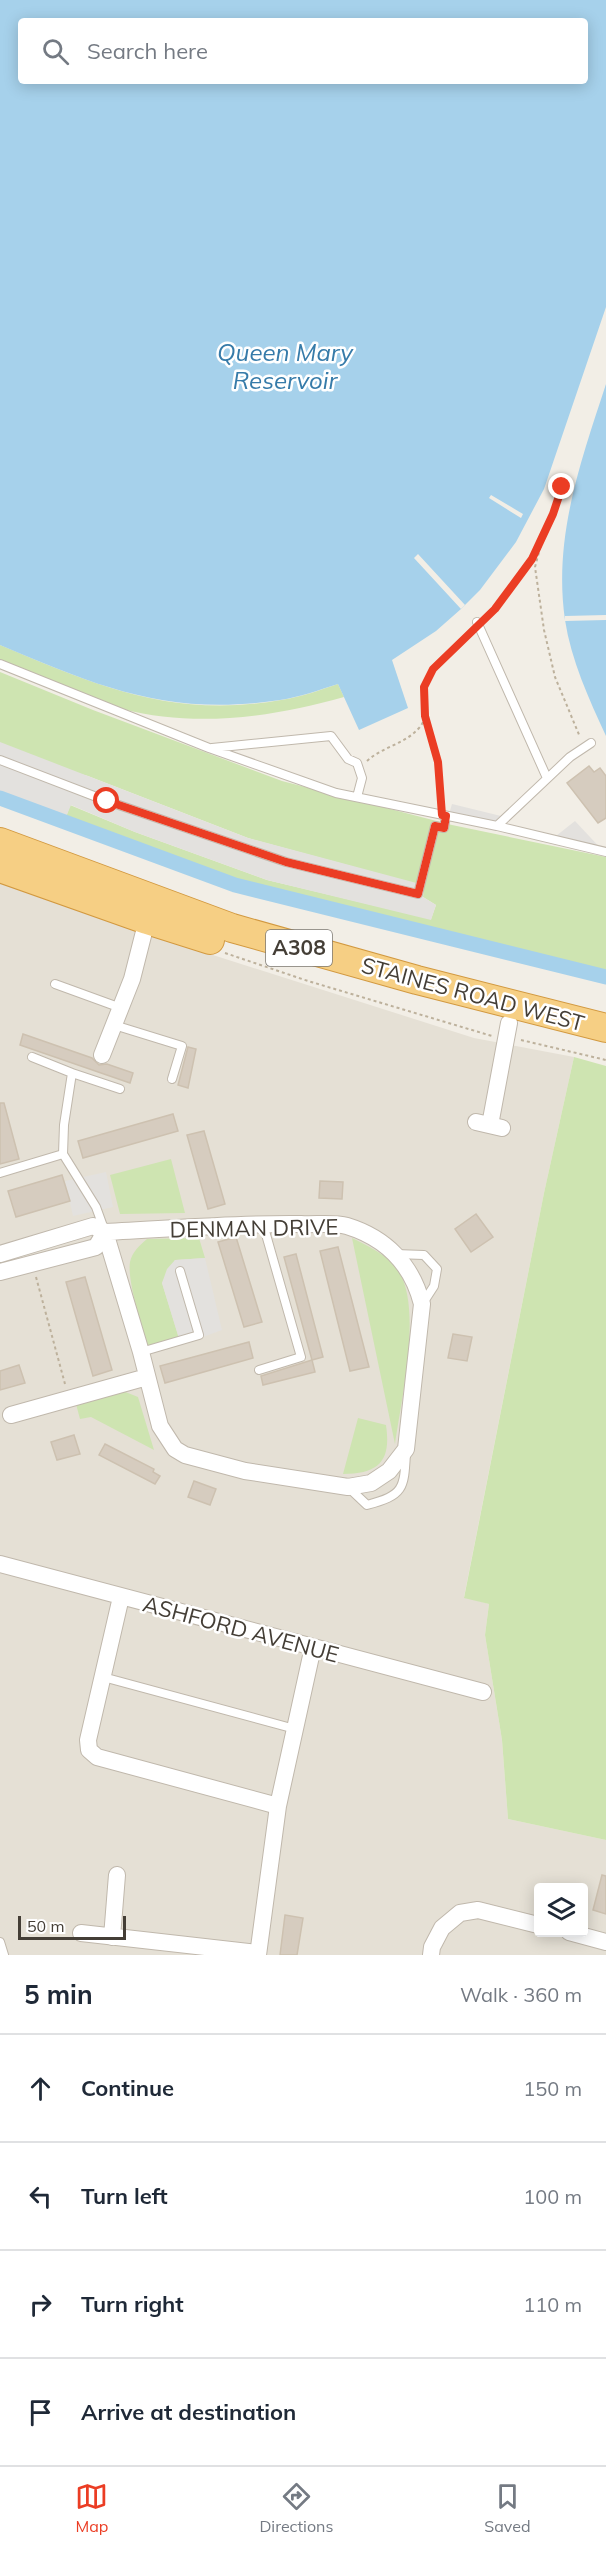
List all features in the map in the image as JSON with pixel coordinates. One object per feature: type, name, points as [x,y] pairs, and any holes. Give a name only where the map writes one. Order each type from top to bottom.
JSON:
[{"type":"highway","name":"STAINES ROAD WEST","points":[[0,842],[232,928],[396,975],[606,1028]]},
{"type":"highway","name":"STAINES ROAD WEST","points":[[0,868],[147,920],[507,1033],[606,1048]]},
{"type":"street","points":[[102,1055],[139,958],[147,920]]},
{"type":"street","points":[[489,1125],[507,1033]]},
{"type":"street","name":"DENMAN DRIVE","points":[[0,1254],[93,1226],[105,1233],[262,1223],[345,1226],[382,1242],[403,1262],[417,1285],[422,1304],[406,1449]]},
{"type":"street","points":[[0,1272],[96,1246],[105,1233]]},
{"type":"street","points":[[105,1233],[141,1352],[160,1426],[175,1449],[184,1455],[245,1471],[348,1487],[371,1483],[389,1471],[406,1449]]},
{"type":"street","points":[[11,1415],[147,1377]]},
{"type":"street","name":"ASHFORD AVENUE","points":[[0,1564],[483,1692]]},
{"type":"street","points":[[121,1597],[88,1740],[89,1750],[97,1757],[278,1806]]},
{"type":"street","points":[[81,1934],[258,1954],[278,1806],[313,1647]]},
{"type":"street","points":[[112,1937],[117,1875]]},
{"type":"street","points":[[431,1955],[432,1947],[442,1928],[460,1912],[478,1910],[534,1924]]},
{"type":"street","points":[[588,1937],[606,1942]]},
{"type":"lane","points":[[478,624],[548,778]]},
{"type":"lane","points":[[0,664],[209,748],[336,793],[497,826],[606,852]]},
{"type":"lane","points":[[209,748],[238,743],[331,736],[348,759],[357,763],[362,778],[357,797]]},
{"type":"lane","points":[[497,826],[570,757],[588,745]]},
{"type":"lane","points":[[0,760],[107,801],[286,862],[418,894],[435,826],[444,828],[444,816]]},
{"type":"lane","points":[[55,984],[121,1008]]},
{"type":"lane","points":[[114,1025],[182,1046],[172,1079]]},
{"type":"lane","points":[[32,1057],[120,1089]]},
{"type":"lane","points":[[72,1073],[64,1125],[63,1154],[96,1207],[105,1233]]},
{"type":"lane","points":[[0,1173],[63,1154]]},
{"type":"lane","points":[[259,1370],[301,1357],[262,1223]]},
{"type":"lane","points":[[394,1253],[424,1255],[437,1269],[434,1287],[422,1304]]},
{"type":"lane","points":[[141,1352],[199,1335],[180,1271]]},
{"type":"lane","points":[[348,1487],[367,1505],[391,1499],[404,1482],[406,1449]]},
{"type":"lane","points":[[103,1677],[295,1729]]},
{"type":"lane","points":[[0,1942],[4,1955]]},
{"type":"path","points":[[444,816],[438,762],[425,716],[424,687],[433,669],[507,594],[532,559],[544,535],[562,487]]},
{"type":"path","points":[[544,535],[536,567],[544,630],[555,677],[588,745]]},
{"type":"path","points":[[359,770],[372,757],[410,736],[420,727],[425,716]]},
{"type":"path","points":[[220,951],[308,981],[606,1060]]},
{"type":"path","points":[[32,1263],[69,1399]]},
{"type":"shaded area","points":[[0,742],[248,838],[424,885],[423,897],[436,905],[431,920],[267,880],[135,832],[71,805],[66,817],[0,792]]},
{"type":"shaded area","points":[[452,804],[501,816],[506,825],[449,814]]},
{"type":"shaded area","points":[[575,821],[605,853],[556,836]]},
{"type":"shaded area","points":[[0,881],[166,940],[474,1038],[574,1057],[544,1193],[464,1597],[489,1604],[485,1635],[502,1740],[508,1819],[606,1840],[606,1955],[0,1955]]},
{"type":"shaded area","points":[[106,1172],[113,1207],[73,1216],[65,1181]]},
{"type":"shaded area","points":[[205,1258],[222,1330],[181,1345],[162,1283],[167,1269],[175,1260]]},
{"type":"green space","points":[[0,645],[70,674],[136,695],[170,702],[242,705],[288,699],[338,684],[344,697],[290,710],[234,718],[178,718],[150,715],[92,699],[0,660]]},
{"type":"green space","points":[[0,672],[93,710],[282,781],[452,825],[606,857],[606,972],[240,881],[66,817],[70,805],[135,832],[267,880],[431,919],[436,905],[423,897],[424,886],[248,838],[88,776],[0,752]]},
{"type":"green space","points":[[574,1057],[606,1066],[606,1840],[508,1819],[502,1740],[485,1635],[489,1604],[464,1598],[544,1193]]},
{"type":"green space","points":[[171,1159],[185,1213],[120,1214],[110,1175]]},
{"type":"green space","points":[[199,1238],[205,1258],[175,1260],[162,1283],[181,1345],[147,1346],[131,1280],[130,1262],[133,1255],[147,1239]]},
{"type":"green space","points":[[352,1238],[389,1260],[398,1270],[405,1287],[410,1330],[395,1444]]},
{"type":"green space","points":[[123,1391],[138,1397],[154,1450],[91,1417],[80,1419],[76,1404]]},
{"type":"green space","points":[[358,1418],[386,1425],[385,1455],[375,1467],[366,1471],[343,1474]]},
{"type":"water","name":"Queen Mary Reservoir","points":[[0,0],[606,0],[606,307],[544,489],[516,542],[480,590],[461,609],[436,631],[392,660],[408,708],[359,730],[338,684],[287,699],[240,704],[204,704],[136,695],[70,674],[0,645]]},
{"type":"water","points":[[606,384],[606,736],[576,665],[565,620],[562,589],[566,529],[572,500],[587,442]]},
{"type":"pier","points":[[491,495],[523,514],[521,518],[489,498]]},
{"type":"pier","points":[[418,554],[465,605],[461,609],[414,558]]},
{"type":"pier","points":[[606,615],[606,620],[565,621],[565,616]]},
{"type":"building","points":[[589,766],[594,772],[600,768],[606,776],[606,818],[598,823],[567,783]]},
{"type":"building","points":[[23,1034],[92,1058],[99,1065],[107,1064],[133,1073],[130,1083],[20,1045]]},
{"type":"building","points":[[188,1047],[196,1049],[188,1088],[178,1085]]},
{"type":"building","points":[[0,1103],[4,1103],[19,1159],[0,1164]]},
{"type":"building","points":[[173,1114],[178,1131],[83,1158],[78,1141]]},
{"type":"building","points":[[204,1131],[225,1204],[208,1209],[187,1135]]},
{"type":"building","points":[[62,1175],[70,1201],[16,1217],[8,1191]]},
{"type":"building","points":[[320,1181],[343,1182],[342,1199],[319,1198]]},
{"type":"building","points":[[476,1214],[493,1237],[471,1252],[455,1229]]},
{"type":"building","points":[[236,1237],[262,1322],[244,1327],[218,1242]]},
{"type":"building","points":[[338,1247],[369,1367],[350,1371],[320,1251]]},
{"type":"building","points":[[296,1254],[323,1357],[312,1360],[284,1257]]},
{"type":"building","points":[[85,1277],[112,1370],[93,1376],[66,1282]]},
{"type":"building","points":[[453,1334],[472,1337],[467,1361],[448,1358]]},
{"type":"building","points":[[249,1342],[253,1358],[165,1383],[160,1366]]},
{"type":"building","points":[[312,1360],[315,1372],[263,1385],[261,1376]]},
{"type":"building","points":[[19,1365],[25,1383],[0,1390],[0,1371]]},
{"type":"building","points":[[74,1435],[80,1454],[57,1460],[51,1442]]},
{"type":"building","points":[[105,1444],[154,1469],[153,1472],[160,1476],[155,1484],[99,1455]]},
{"type":"building","points":[[194,1481],[216,1489],[210,1505],[188,1497]]},
{"type":"building","points":[[602,1875],[606,1876],[606,1914],[593,1910]]},
{"type":"building","points":[[285,1915],[303,1918],[297,1955],[280,1955]]},
{"type":"waterway","points":[[0,798],[235,885],[606,977]]},
{"type":"route","points":[[107,801],[286,862],[418,894],[435,826],[444,828],[446,816],[442,815],[438,762],[425,716],[424,687],[433,669],[495,609],[532,559],[553,514],[562,487]]}]
